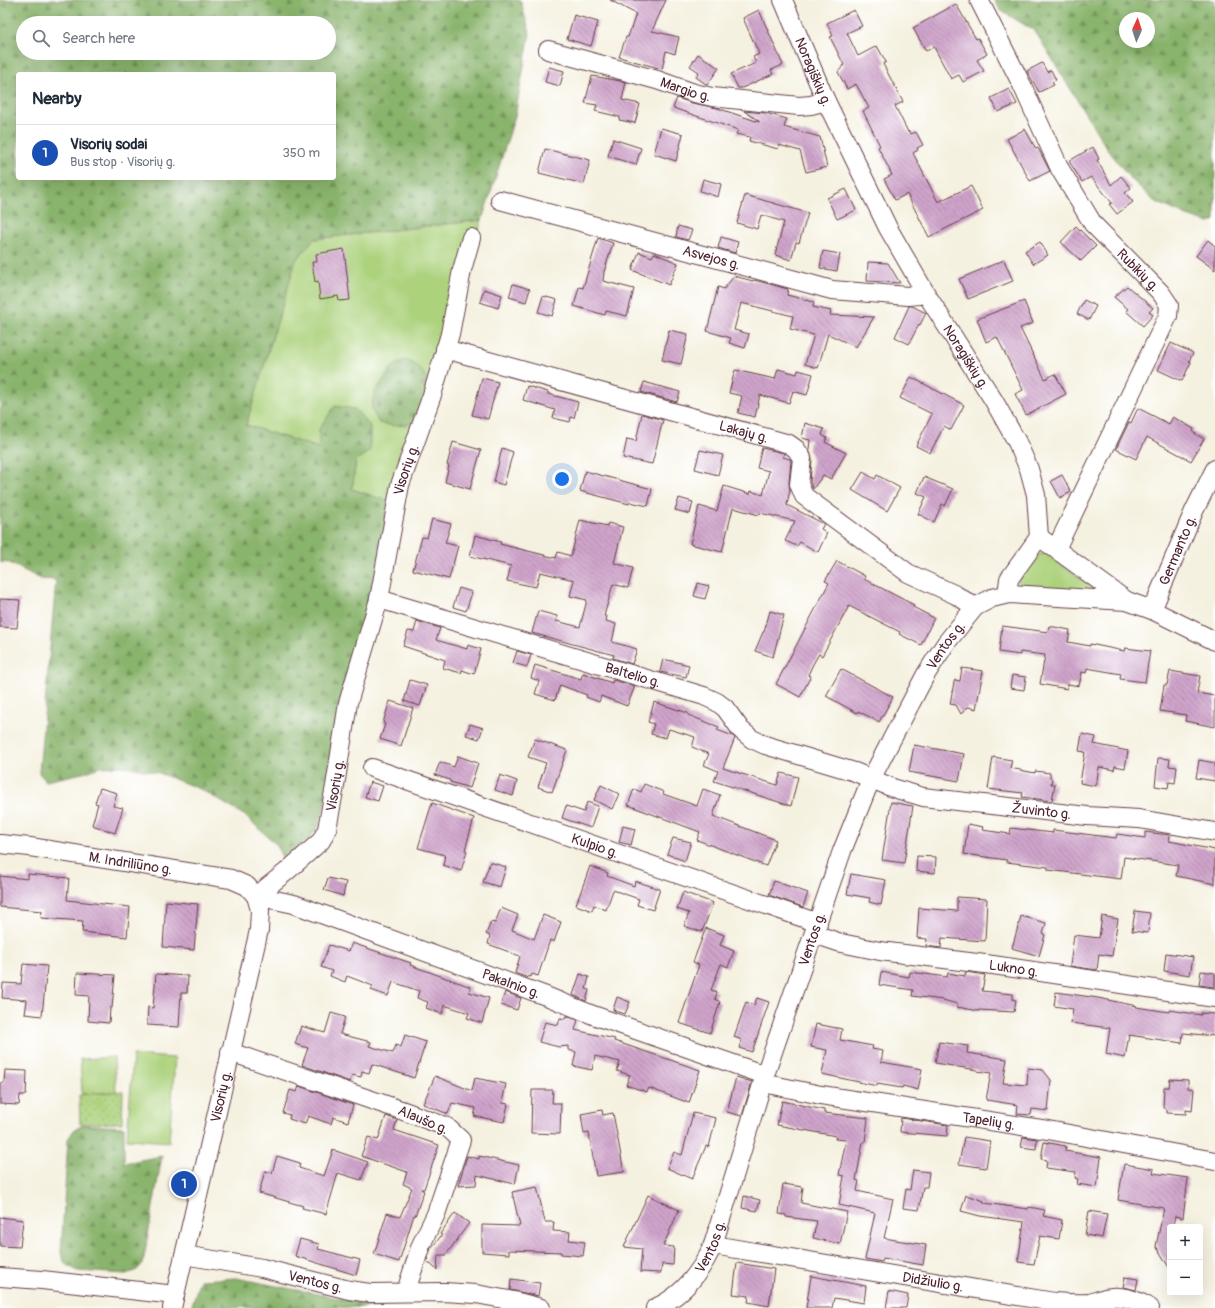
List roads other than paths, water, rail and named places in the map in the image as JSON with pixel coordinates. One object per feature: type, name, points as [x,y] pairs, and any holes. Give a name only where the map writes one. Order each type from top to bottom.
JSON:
[{"type":"street","name":"Noragiškių g.","points":[[782,0],[826,101],[888,228],[994,401],[1029,469],[1036,495],[1039,537]]},
{"type":"street","name":"Rubikių g.","points":[[978,0],[1022,85],[1060,169],[1093,224],[1161,293],[1169,304],[1168,316],[1056,549]]},
{"type":"street","name":"Margio g.","points":[[548,50],[712,97],[799,106],[811,105],[826,101]]},
{"type":"street","name":"Asvejos g.","points":[[500,200],[832,290],[908,296],[926,292]]},
{"type":"street","name":"Visorių g.","points":[[173,1302],[259,930],[260,910],[256,896],[321,841],[327,829],[348,703],[379,599],[400,485],[432,395],[446,349],[462,270],[471,238]]},
{"type":"street","name":"Lakajų g.","points":[[446,349],[789,444],[796,449],[802,458],[799,484],[804,496],[908,573],[956,595],[975,607]]},
{"type":"street","name":"Germanto g.","points":[[1152,610],[1194,511],[1215,469]]},
{"type":"street","points":[[1009,594],[1009,579],[1039,537],[1127,601],[1152,610],[1215,641]]},
{"type":"street","name":"Ventos g.","points":[[655,1308],[678,1294],[706,1261],[713,1245],[764,1079],[842,851],[871,779],[926,674],[946,643],[975,607],[992,598],[1009,594],[1127,601]]},
{"type":"street","name":"Baltelio g.","points":[[379,599],[704,696],[717,702],[725,708],[741,730],[752,739],[765,745],[855,772],[871,779]]},
{"type":"street","name":"Kulpio g.","points":[[372,768],[816,929]]},
{"type":"street","name":"Žuvinto g.","points":[[871,779],[893,788],[923,797],[1087,816],[1139,819],[1215,832]]},
{"type":"street","name":"M. Indriliūno g.","points":[[0,844],[30,847],[231,879],[247,886],[256,896]]},
{"type":"street","name":"Pakalnio g.","points":[[256,896],[294,904],[546,996],[764,1079]]},
{"type":"street","name":"Lukno g.","points":[[816,929],[841,943],[880,951],[993,965],[1215,998]]},
{"type":"street","name":"Alaušo g.","points":[[230,1052],[447,1127],[461,1140],[436,1214],[421,1246],[406,1291]]},
{"type":"street","name":"Tapelių g.","points":[[764,1079],[821,1095],[1048,1130],[1215,1161]]},
{"type":"street","name":"Didžiulio g.","points":[[713,1245],[1054,1302],[1076,1304],[1115,1297],[1127,1298],[1143,1303],[1150,1308]]},
{"type":"street","name":"Ventos g.","points":[[184,1255],[262,1268],[350,1290],[370,1293],[406,1291],[476,1294],[541,1308]]},
{"type":"street","points":[[0,1277],[42,1280],[173,1302]]},
{"type":"place","name":"Visorių sodai","points":[[184,1184]]}]
